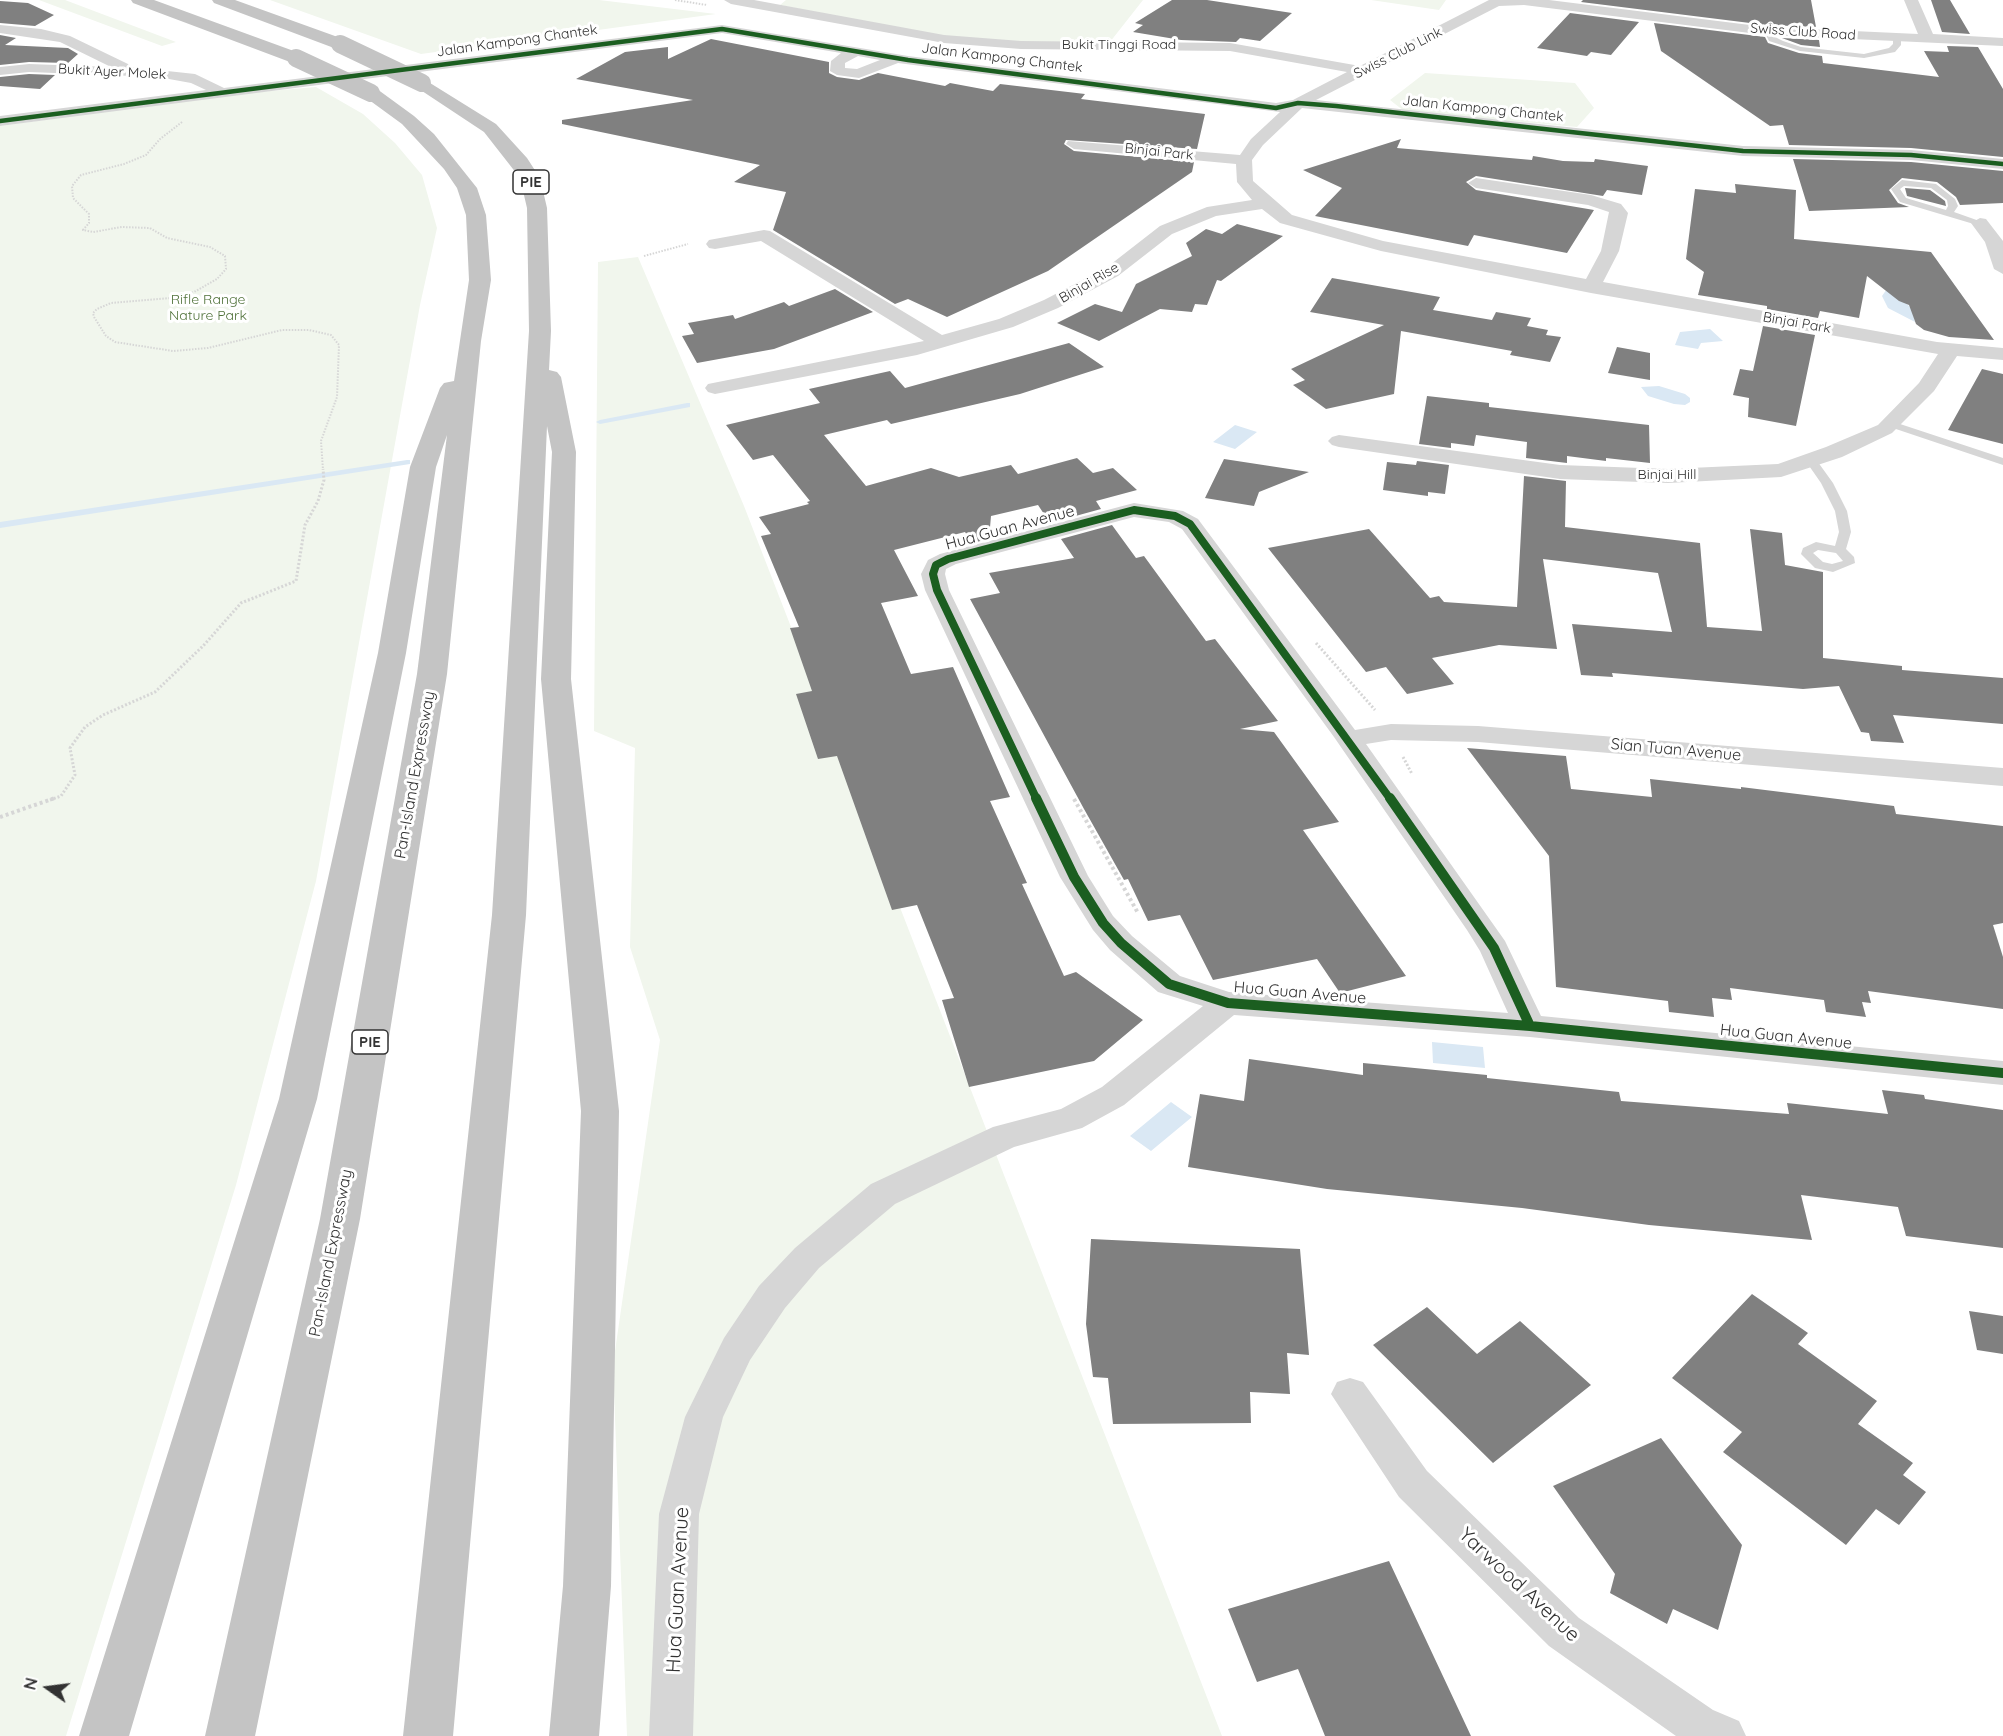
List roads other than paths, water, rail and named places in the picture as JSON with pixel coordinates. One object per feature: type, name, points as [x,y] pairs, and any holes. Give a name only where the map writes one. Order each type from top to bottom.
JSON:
[{"type":"highway","name":"Pan-Island Expressway","points":[[140,0],[296,58],[371,93],[408,120],[428,138],[451,165],[466,188],[476,215],[480,280],[470,341],[432,674],[342,1207],[230,1736]]},
{"type":"highway","name":"PIE","points":[[220,0],[340,44],[422,82],[490,128],[530,178],[537,208],[540,332],[518,706],[509,915],[428,1736]]},
{"type":"highway","points":[[540,332],[564,452],[556,679],[600,1111],[586,1586],[574,1736]]},
{"type":"highway","points":[[104,1736],[298,1099],[392,653],[423,467],[470,341]]},
{"type":"street","name":"Bukit Tinggi Road","points":[[732,0],[944,39],[1021,45],[1230,47],[1364,71]]},
{"type":"street","points":[[1911,0],[1928,40]]},
{"type":"street","name":"Swiss Club Road","points":[[1502,1],[1524,1],[1678,16],[1766,31],[2003,42]]},
{"type":"street","name":"Swiss Club Link","points":[[1298,103],[1502,1]]},
{"type":"street","points":[[0,29],[41,33],[64,39],[133,71]]},
{"type":"street","name":"Jalan Kampong Chantek","points":[[0,121],[722,29],[896,58],[1276,108],[1298,103],[1743,151],[1911,154],[2003,164]]},
{"type":"street","points":[[856,51],[838,61],[837,71],[859,74],[896,58]]},
{"type":"street","points":[[0,66],[29,68]]},
{"type":"street","name":"Bukit Ayer Molek","points":[[0,71],[29,68],[133,71],[185,76],[217,92]]},
{"type":"street","points":[[1244,160],[1257,142],[1298,103]]},
{"type":"street","name":"Binjai Park","points":[[1074,144],[1244,160],[1245,182],[1264,203],[1286,219],[1370,244],[1591,287],[1951,349],[2003,354]]},
{"type":"street","points":[[1476,183],[1591,200],[1615,208],[1619,213],[1610,251],[1591,287]]},
{"type":"street","name":"Binjai Rise","points":[[715,388],[941,343],[1006,323],[1051,304],[1112,272],[1166,230],[1213,211],[1264,203]]},
{"type":"street","points":[[1980,223],[1994,241],[2003,269]]},
{"type":"street","points":[[706,242],[764,235],[941,343]]},
{"type":"street","name":"Binjai Hill","points":[[1339,441],[1571,473],[1668,476],[1743,474],[1781,470],[1865,438],[1891,424],[1927,387],[1951,349]]},
{"type":"street","name":"Hua Guan Avenue","points":[[1530,1026],[1494,948],[1349,739],[1195,530],[1183,519],[1163,513],[1134,510],[948,559],[936,566],[933,574],[937,590],[1074,877],[1088,901],[1121,944],[1169,984],[1228,1003],[1530,1026],[2003,1073]]},
{"type":"street","name":"Sian Tuan Avenue","points":[[1349,739],[1391,732],[1478,734],[2003,777]]},
{"type":"street","name":"Hua Guan Avenue","points":[[671,1736],[679,1514],[704,1417],[737,1349],[772,1297],[840,1228],[883,1194],[1005,1136],[1070,1119],[1113,1096],[1228,1003]]},
{"type":"street","name":"Yarwood Avenue","points":[[1350,1394],[1413,1484],[1564,1632],[1700,1728],[1724,1736]]},
{"type":"lane","points":[[1949,213],[1953,206],[1951,199],[1933,186],[1902,183],[1895,189],[1903,200],[1980,223]]},
{"type":"lane","points":[[1891,424],[2003,462]]},
{"type":"lane","points":[[1811,460],[1827,483],[1841,512],[1845,532],[1840,550]]},
{"type":"waterway","points":[[600,422],[687,405]]},
{"type":"waterway","points":[[0,525],[407,462]]},
{"type":"park label","name":"Rifle Range Nature Park","points":[[208,308]]}]
